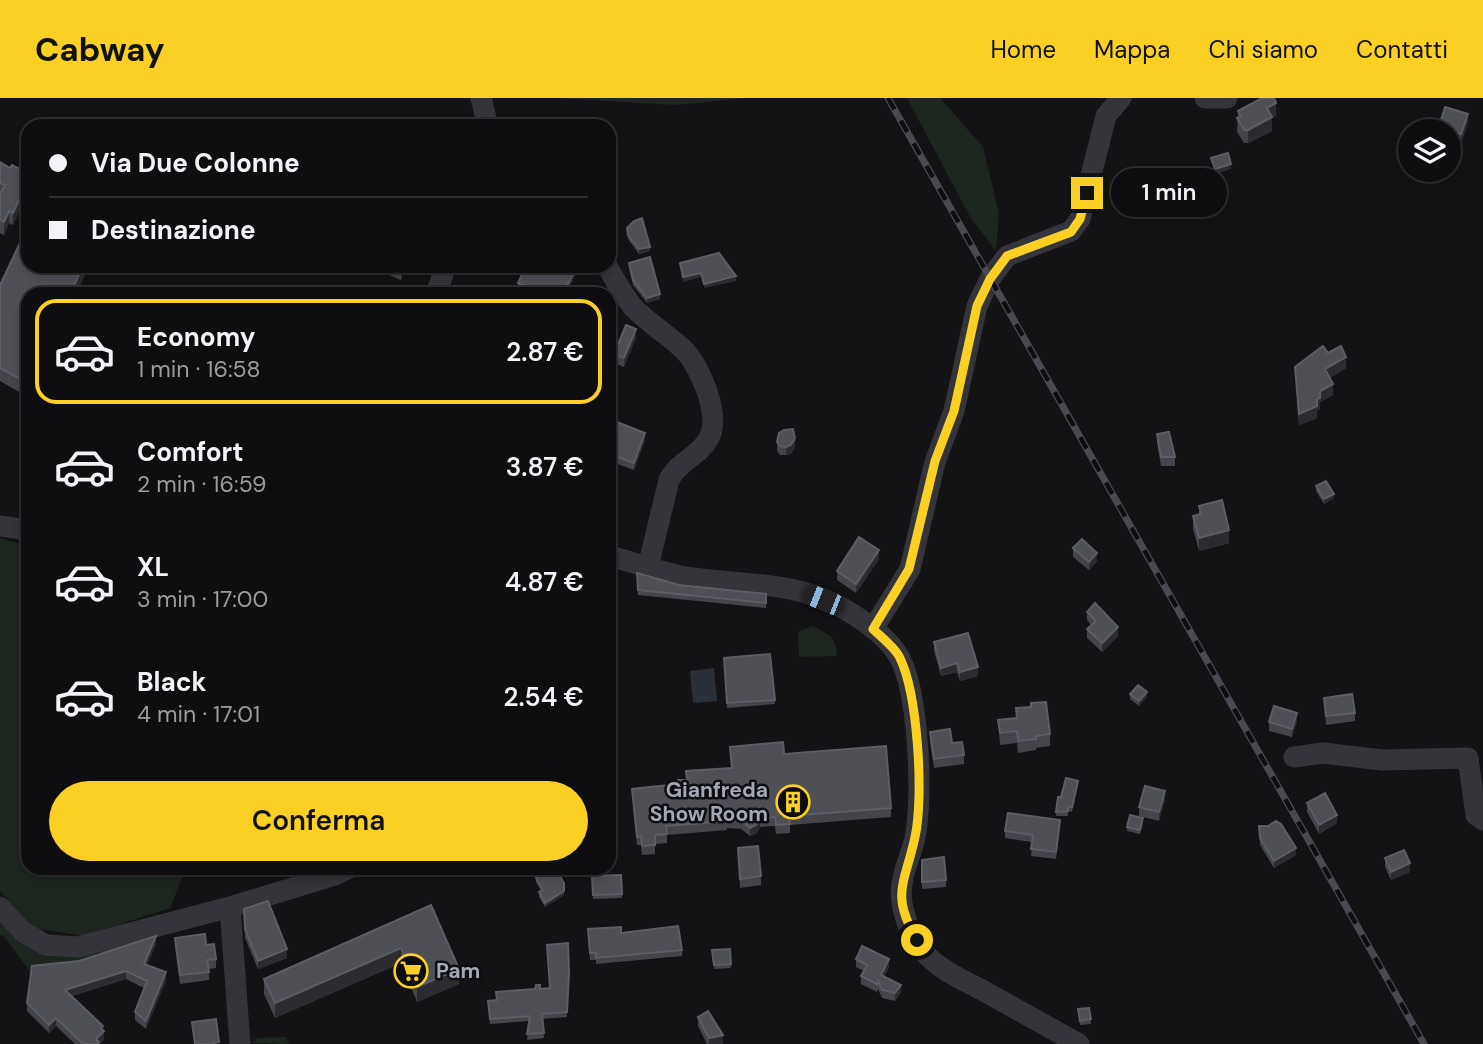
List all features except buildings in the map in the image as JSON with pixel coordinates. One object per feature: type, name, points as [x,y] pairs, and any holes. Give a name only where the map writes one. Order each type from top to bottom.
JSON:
[{"type":"street","points":[[481,98],[486,119]]},
{"type":"street","points":[[873,629],[909,569],[935,461],[954,411],[977,306],[990,279],[1007,256],[1071,232],[1080,219],[1106,116],[1121,98]]},
{"type":"street","points":[[1205,98],[1227,98]]},
{"type":"street","points":[[611,273],[632,306],[690,356],[698,370],[713,417],[713,427],[700,451],[673,471],[668,480],[648,566]]},
{"type":"street","points":[[0,526],[21,529]]},
{"type":"street","points":[[616,558],[681,576],[764,583],[806,593],[840,607],[873,629],[898,654],[910,685],[916,735],[919,806],[915,838],[902,880],[901,904],[909,926],[925,953],[948,971],[1079,1044]]},
{"type":"street","points":[[1293,757],[1323,753],[1382,760],[1468,758],[1476,815],[1483,820]]},
{"type":"street","points":[[0,906],[23,932],[46,945],[78,947],[230,907],[335,875]]},
{"type":"street","points":[[230,907],[240,1044]]},
{"type":"shaded area","points":[[556,98],[747,98],[677,105]]},
{"type":"shaded area","points":[[907,98],[940,98],[983,147],[999,213],[996,251],[970,217]]},
{"type":"shaded area","points":[[0,538],[21,544],[21,875],[183,875],[170,908],[85,936],[32,928],[0,891]]},
{"type":"shaded area","points":[[812,626],[833,640],[837,656],[799,657],[798,632]]},
{"type":"shaded area","points":[[714,668],[717,701],[693,703],[690,671]]},
{"type":"shaded area","points":[[0,921],[31,946],[138,937],[139,950],[32,974],[3,935],[0,936]]},
{"type":"shaded area","points":[[286,1037],[289,1044],[252,1043],[257,1038]]},
{"type":"railway","points":[[888,98],[1424,1044]]},
{"type":"place","name":"Gianfreda Show Room","points":[[793,802]]},
{"type":"place","name":"Pam","points":[[411,971]]},
{"type":"route","points":[[917,940],[901,904],[902,880],[915,838],[919,806],[916,735],[910,685],[898,654],[873,629],[909,569],[935,461],[954,411],[977,306],[990,279],[1007,256],[1071,232],[1080,219],[1087,193]]}]
